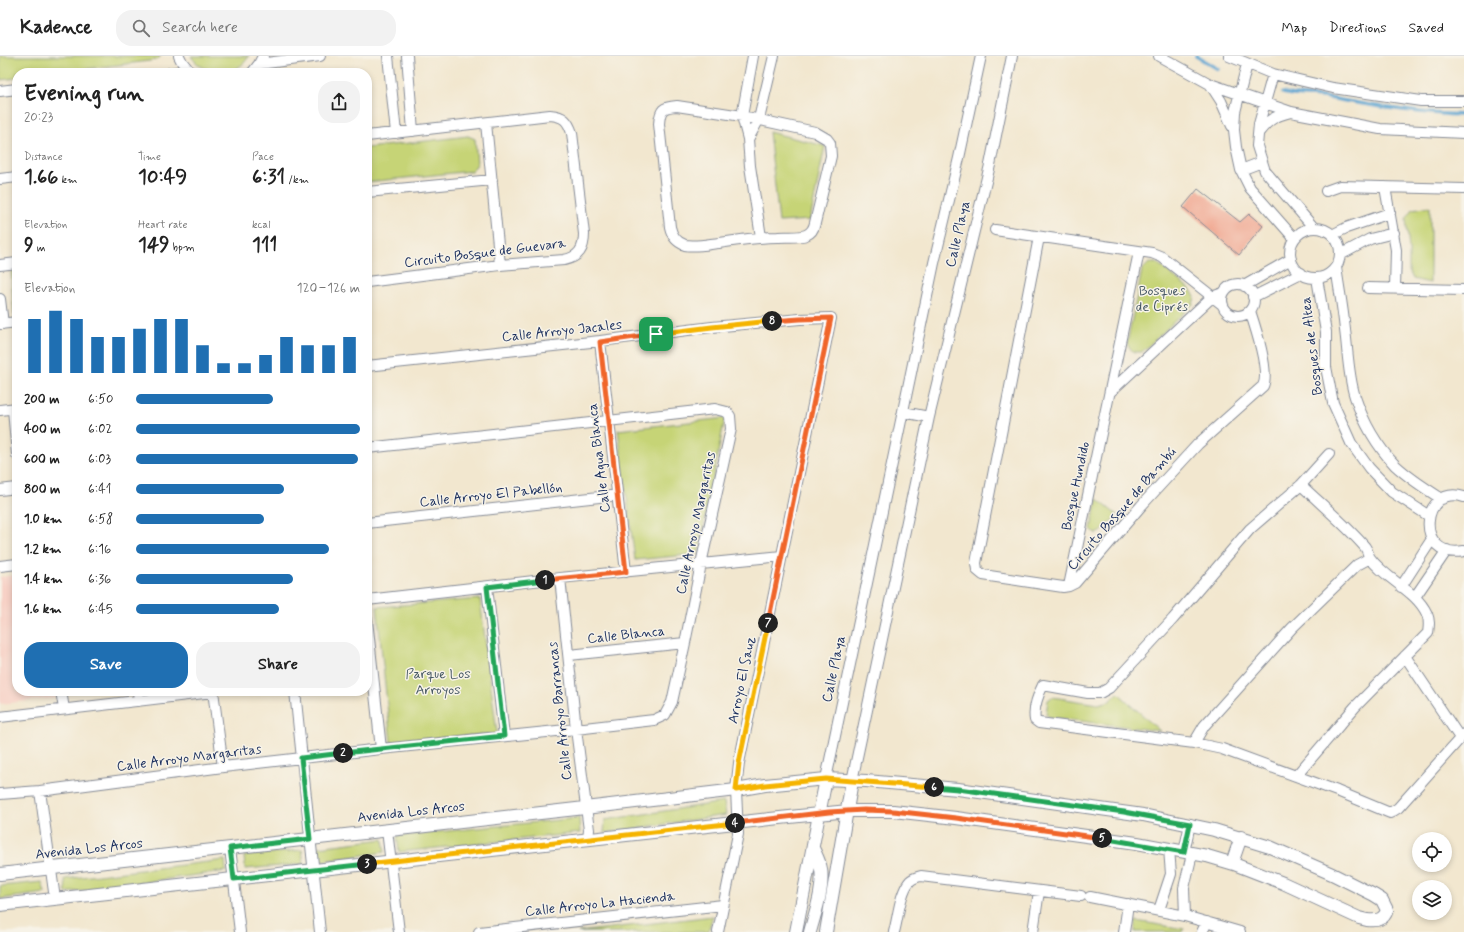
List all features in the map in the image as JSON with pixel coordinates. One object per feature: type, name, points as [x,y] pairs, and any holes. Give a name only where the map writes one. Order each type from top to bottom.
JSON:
[{"type":"street","points":[[179,56],[187,68]]},
{"type":"street","points":[[261,60],[320,56]]},
{"type":"street","points":[[388,56],[396,133]]},
{"type":"street","points":[[407,56],[413,131]]},
{"type":"street","points":[[752,56],[742,116],[748,140],[761,237]]},
{"type":"street","points":[[748,140],[759,119],[774,56]]},
{"type":"street","name":"Calle Playa","points":[[796,932],[813,848],[818,813],[934,264],[981,56]]},
{"type":"street","name":"Calle Playa","points":[[826,932],[852,781],[929,417],[990,165],[1012,56]]},
{"type":"street","points":[[1159,56],[1210,84],[1291,112],[1380,129],[1464,134]]},
{"type":"street","points":[[1228,56],[1273,74],[1333,88],[1421,101],[1464,101]]},
{"type":"street","points":[[1247,64],[1235,112],[1234,130],[1241,170],[1250,188],[1294,238]]},
{"type":"street","points":[[1273,74],[1258,134],[1257,146],[1265,171],[1314,228]]},
{"type":"street","points":[[1210,84],[1221,101],[1234,130]]},
{"type":"street","points":[[0,92],[12,91]]},
{"type":"street","points":[[677,106],[759,119],[815,132],[827,139],[830,143],[831,156],[814,228],[806,235],[761,237],[692,246],[679,242],[672,233],[670,227],[659,124],[662,111],[665,108],[677,106]]},
{"type":"street","points":[[1258,134],[1268,122],[1278,115],[1291,112]]},
{"type":"street","name":"Circuito Bosque de Guevara","points":[[372,135],[550,115],[567,121],[572,134],[584,234],[581,252],[571,259],[500,265],[372,281]]},
{"type":"street","points":[[486,123],[500,265]]},
{"type":"street","points":[[1241,170],[1262,162]]},
{"type":"street","points":[[0,179],[12,178]]},
{"type":"street","points":[[372,192],[492,180]]},
{"type":"street","points":[[1326,191],[1340,186],[1464,189]]},
{"type":"street","points":[[1385,187],[1396,250],[1395,288]]},
{"type":"street","points":[[1332,235],[1346,228],[1390,213]]},
{"type":"street","points":[[1336,267],[1324,276],[1317,278],[1312,278],[1301,273],[1296,269],[1291,259],[1290,252],[1294,238],[1300,233],[1314,228],[1326,231],[1336,240],[1340,255],[1336,267],[1349,369],[1355,396],[1366,423],[1383,450],[1396,465],[1424,488],[1442,499]]},
{"type":"street","points":[[995,230],[1152,253],[1162,257],[1212,297],[1229,314],[1240,316],[1256,330]]},
{"type":"street","points":[[1340,255],[1370,239],[1394,233]]},
{"type":"street","name":"Circuito Bosque de Bambú","points":[[1039,236],[976,563],[977,570],[983,575],[1063,587],[1075,583],[1141,506],[1198,444],[1263,386],[1265,378],[1263,363],[1256,330],[1250,311]]},
{"type":"street","name":"Bosque Hundido","points":[[1069,586],[1139,252]]},
{"type":"street","points":[[1244,286],[1291,259]]},
{"type":"street","points":[[0,265],[12,264]]},
{"type":"street","points":[[1253,297],[1301,273]]},
{"type":"street","name":"Bosques de Altea","points":[[1317,278],[1326,332],[1326,366],[1333,403],[1351,443],[1369,468],[1392,492],[1429,516]]},
{"type":"street","points":[[1110,392],[1212,297],[1223,293],[1230,286],[1240,284],[1252,293],[1254,302],[1250,311],[1240,316]]},
{"type":"street","points":[[1368,288],[1464,290]]},
{"type":"street","points":[[1222,306],[1223,293]]},
{"type":"street","points":[[0,298],[2,324],[12,323]]},
{"type":"street","name":"Calle Arroyo Jacales","points":[[372,365],[600,342],[712,327],[800,319],[831,318]]},
{"type":"street","name":"Arroyo El Sauz","points":[[718,932],[738,834],[736,790],[739,763],[831,318]]},
{"type":"street","name":"Calle Agua Blanca","points":[[600,342],[626,572]]},
{"type":"street","points":[[0,410],[12,408]]},
{"type":"street","name":"Calle Arroyo Margaritas","points":[[0,794],[40,791],[301,758],[654,720],[665,715],[672,702],[685,643],[731,429],[730,416],[722,410],[715,409],[372,447]]},
{"type":"street","points":[[903,412],[929,417]]},
{"type":"street","points":[[1329,454],[1301,485],[1250,529],[1173,619],[1109,688],[1100,693],[1088,693],[1043,685],[1039,693],[1034,715],[1035,720],[1039,723],[1194,743],[1222,749],[1296,776],[1390,814],[1398,808],[1462,736],[1405,656]]},
{"type":"street","points":[[1296,776],[1355,707],[1428,632],[1430,623],[1427,615],[1415,597],[1401,587],[1370,558],[1367,549],[1354,535],[1301,485]]},
{"type":"street","points":[[0,490],[12,489]]},
{"type":"street","name":"Calle Arroyo El Pabellón","points":[[372,522],[617,495]]},
{"type":"street","points":[[1464,497],[1451,496],[1442,499],[1435,504],[1428,521],[1428,531],[1432,539],[1439,546],[1447,550],[1457,552],[1464,551]]},
{"type":"street","points":[[1401,587],[1432,539]]},
{"type":"street","points":[[1415,597],[1447,550]]},
{"type":"street","points":[[372,599],[560,578],[782,556]]},
{"type":"street","points":[[1194,743],[1204,726],[1292,628],[1357,565],[1370,558]]},
{"type":"street","points":[[0,566],[12,565]]},
{"type":"street","name":"Calle Arroyo Barrancas","points":[[560,578],[588,825],[588,840]]},
{"type":"street","points":[[487,587],[504,736]]},
{"type":"street","name":"Calle Blanca","points":[[569,655],[685,643]]},
{"type":"street","points":[[372,666],[381,749]]},
{"type":"street","points":[[63,696],[64,709]]},
{"type":"street","points":[[0,717],[64,709],[138,696]]},
{"type":"street","points":[[214,696],[223,767]]},
{"type":"street","points":[[295,696],[320,932]]},
{"type":"street","name":"Avenida Los Arcos","points":[[0,874],[585,808],[736,790],[765,785],[826,779],[958,789],[1124,812],[1190,824],[1241,837],[1298,859],[1374,895],[1382,900],[1387,910],[1381,919],[1375,921],[1359,918],[1283,883],[1232,864]]},
{"type":"street","points":[[40,791],[55,899]]},
{"type":"street","points":[[0,905],[818,813],[848,811],[893,811],[956,818],[1137,843],[1188,853],[1232,864],[1241,837]]},
{"type":"street","points":[[1185,916],[1184,888],[1190,824]]},
{"type":"street","points":[[387,830],[399,932]]},
{"type":"street","points":[[230,848],[240,932]]},
{"type":"street","points":[[810,932],[819,895],[821,875],[818,860],[813,848]]},
{"type":"street","points":[[1159,910],[1171,874],[1169,849]]},
{"type":"street","points":[[894,932],[903,896],[909,882],[914,878],[921,876],[1086,897],[1128,904],[1185,916],[1240,932]]},
{"type":"street","points":[[1033,932],[1038,891]]},
{"type":"street","name":"Calle Arroyo La Hacienda","points":[[480,932],[724,904]]},
{"type":"street","points":[[1124,932],[1128,904]]},
{"type":"street","points":[[1202,932],[1207,922]]},
{"type":"shaded area","points":[[12,576],[12,696],[56,696],[56,698],[0,704],[0,577]]},
{"type":"green space","points":[[0,56],[161,56],[157,60],[94,68],[12,68],[12,79],[0,80]]},
{"type":"green space","points":[[191,56],[249,56],[244,63],[237,68],[204,68]]},
{"type":"green space","points":[[769,132],[825,146],[810,220],[779,222]]},
{"type":"green space","points":[[468,136],[475,139],[477,164],[472,171],[372,181],[372,147]]},
{"type":"green space","points":[[1430,206],[1430,283],[1413,279],[1409,271],[1409,249],[1406,219],[1413,209]]},
{"type":"green space","name":"Bosques de Ciprés","points":[[1149,263],[1157,263],[1191,290],[1195,297],[1193,304],[1142,352],[1133,352],[1127,344],[1142,270]]},
{"type":"green space","points":[[725,418],[698,554],[635,560],[618,430]]},
{"type":"green space","points":[[1097,499],[1117,515],[1101,532],[1096,534],[1091,529]]},
{"type":"green space","name":"Parque Los Arroyos","points":[[480,599],[497,733],[391,743],[377,607]]},
{"type":"green space","points":[[1118,693],[1160,731],[1049,717],[1046,714],[1048,700],[1052,697],[1098,704],[1110,701]]},
{"type":"green space","points":[[724,802],[726,815],[604,833],[605,820]]},
{"type":"green space","points":[[579,818],[580,833],[399,852],[397,836]]},
{"type":"green space","points":[[383,839],[385,852],[322,861],[318,847]]},
{"type":"green space","points":[[302,850],[304,864],[245,869],[244,856]]},
{"type":"green space","points":[[225,860],[226,871],[66,893],[65,879]]},
{"type":"green space","points":[[42,882],[45,893],[0,899],[0,886]]},
{"type":"green space","points":[[713,916],[708,932],[578,932]]},
{"type":"green space","points":[[1136,921],[1184,929],[1183,932],[1135,932]]},
{"type":"building","points":[[1198,189],[1240,222],[1249,214],[1263,226],[1239,255],[1183,207]]},
{"type":"waterway","points":[[1196,56],[1218,69]]},
{"type":"waterway","points":[[1283,93],[1323,97],[1411,111],[1464,115]]},
{"type":"route","points":[[831,318],[739,763],[736,790],[765,785],[826,779],[836,781],[866,781],[958,789],[1158,817],[1190,824],[1184,852],[1137,843],[956,818],[893,811],[864,810],[770,818],[738,823],[234,879],[230,848],[310,839],[301,758],[504,736],[487,587],[626,572],[600,342],[656,334],[712,327],[800,319],[831,318]]}]
